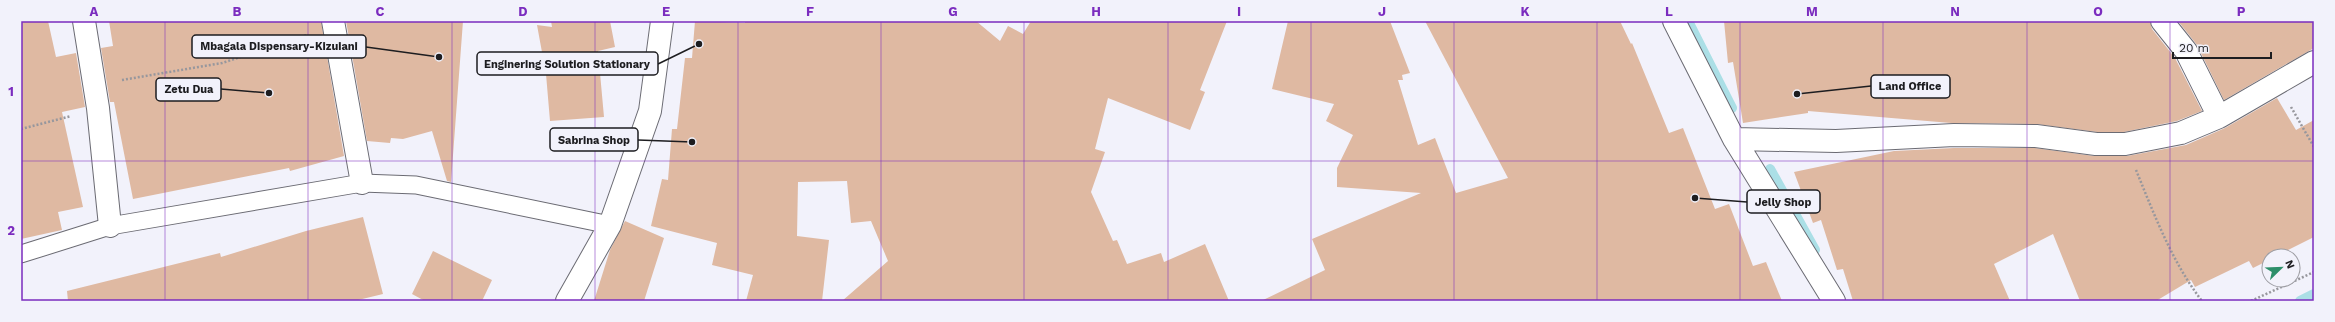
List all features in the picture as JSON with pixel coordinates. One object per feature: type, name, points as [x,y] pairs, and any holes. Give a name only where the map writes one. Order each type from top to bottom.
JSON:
[{"type":"street","points":[[84,21],[98,108],[110,226]]},
{"type":"street","points":[[567,301],[610,225],[650,111],[662,21]]},
{"type":"street","points":[[1674,21],[1734,139],[1834,301]]},
{"type":"street","points":[[2162,21],[2186,51],[2219,117]]},
{"type":"street","points":[[333,24],[362,183]]},
{"type":"street","points":[[1734,139],[1836,141],[1954,135],[2036,136],[2096,144],[2125,144],[2181,133],[2219,117],[2279,84],[2314,62]]},
{"type":"lane","points":[[21,254],[110,226],[362,183],[416,185],[610,225]]},
{"type":"path","points":[[94,85],[222,63],[333,24]]},
{"type":"path","points":[[2279,84],[2314,147]]},
{"type":"path","points":[[21,129],[98,108]]},
{"type":"path","points":[[2125,144],[2172,251],[2191,287],[2202,301]]},
{"type":"path","points":[[2250,301],[2314,272]]},
{"type":"building","points":[[21,21],[48,21],[56,57],[76,53],[85,107],[62,112],[83,207],[58,212],[62,230],[21,239]]},
{"type":"building","points":[[109,21],[321,21],[344,156],[290,171],[289,168],[133,199],[114,102],[110,102],[101,48],[113,46]]},
{"type":"building","points":[[346,21],[463,21],[451,182],[447,181],[432,131],[403,139],[391,138],[390,143],[367,141]]},
{"type":"building","points":[[551,21],[610,21],[615,47],[598,51],[604,117],[550,121],[546,74],[537,25],[552,27]]},
{"type":"building","points":[[695,21],[745,23],[772,21],[976,21],[1000,41],[1008,26],[1023,34],[1031,21],[1227,21],[1200,90],[1205,92],[1190,130],[1108,98],[1095,149],[1105,152],[1091,192],[1113,241],[1117,240],[1127,264],[1161,253],[1164,262],[1205,244],[1229,301],[842,301],[888,261],[871,221],[851,223],[847,181],[798,182],[797,236],[829,240],[822,301],[746,301],[753,275],[712,265],[717,243],[651,226],[662,179],[668,180],[672,129],[677,129],[685,58],[692,58]]},
{"type":"building","points":[[1288,21],[1390,21],[1410,73],[1402,75],[1403,80],[1398,80],[1418,145],[1435,138],[1456,193],[1508,178],[1425,21],[1620,21],[1631,44],[1632,43],[1669,133],[1683,128],[1715,209],[1729,204],[1753,266],[1766,262],[1782,301],[1261,301],[1325,270],[1312,239],[1421,193],[1337,187],[1337,168],[1353,135],[1326,121],[1334,104],[1272,89]]},
{"type":"building","points":[[1724,21],[2150,21],[2152,29],[2175,58],[2202,111],[2177,121],[2124,132],[2097,132],[2036,124],[1951,123],[1808,111],[1808,113],[1743,123],[1733,62],[1728,63]]},
{"type":"building","points":[[2178,21],[2314,21],[2314,48],[2224,100],[2197,45]]},
{"type":"building","points":[[2277,98],[2296,130],[2314,120],[2314,237],[2292,248],[2261,248],[2261,264],[2253,268],[2249,261],[2195,287],[2191,280],[2156,301],[2080,301],[2053,234],[1994,264],[2010,301],[1853,301],[1843,269],[1837,270],[1821,220],[1813,223],[1794,172],[1894,151],[1954,148],[2035,148],[2094,156],[2127,156],[2186,145],[2225,128]]},
{"type":"building","points":[[363,217],[383,294],[354,301],[68,301],[67,291],[220,253],[221,257],[306,231]]},
{"type":"building","points":[[625,221],[664,238],[644,301],[594,301],[610,250]]},
{"type":"building","points":[[433,251],[492,280],[482,301],[425,301],[412,294]]},
{"type":"waterway","points":[[1688,21],[1732,108]]},
{"type":"waterway","points":[[1770,169],[1815,250]]},
{"type":"waterway","points":[[2300,301],[2314,294]]},
{"type":"place","name":"Enginering Solution Stationary","points":[[699,44]]},
{"type":"place","name":"Mbagala Dispensary-Kizuiani","points":[[439,57]]},
{"type":"place","name":"Zetu Dua","points":[[269,93]]},
{"type":"place","name":"Land Office","points":[[1797,94]]},
{"type":"place","name":"Sabrina Shop","points":[[692,142]]},
{"type":"place","name":"Jelly Shop","points":[[1695,198]]}]
